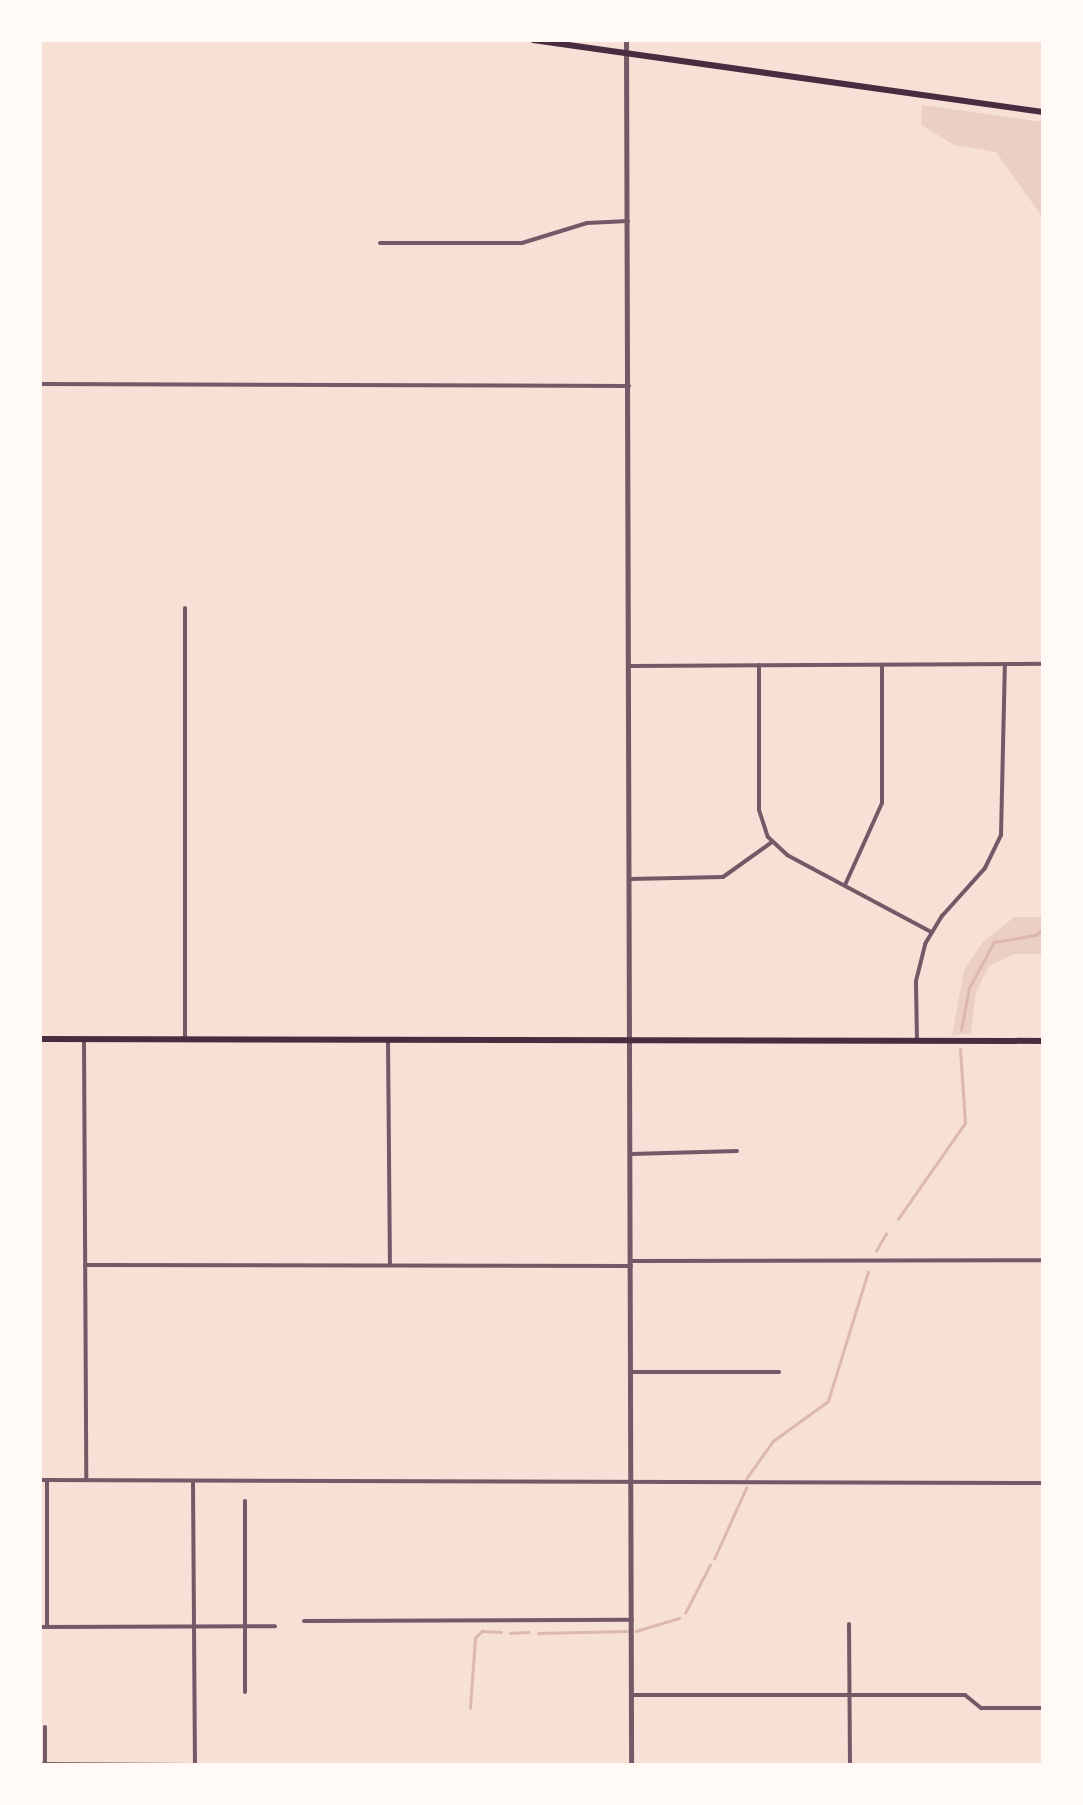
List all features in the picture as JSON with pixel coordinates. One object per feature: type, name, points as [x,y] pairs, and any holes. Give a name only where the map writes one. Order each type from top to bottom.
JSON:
[{"type":"main road","points":[[533,40],[1043,112]]},
{"type":"main road","points":[[40,1039],[1043,1041]]},
{"type":"street","points":[[626,40],[631,1765]]},
{"type":"street","points":[[380,243],[522,243],[594,222],[628,221]]},
{"type":"street","points":[[40,384],[628,386]]},
{"type":"street","points":[[184,608],[185,1040]]},
{"type":"street","points":[[844,885],[882,803],[882,664]]},
{"type":"street","points":[[917,1041],[916,980],[931,932],[985,868],[1000,835],[1005,664]]},
{"type":"street","points":[[629,666],[1043,664]]},
{"type":"street","points":[[758,665],[759,810],[772,842],[931,932]]},
{"type":"street","points":[[630,878],[723,876],[772,842]]},
{"type":"street","points":[[84,1039],[86,1481]]},
{"type":"street","points":[[388,1040],[390,1266]]},
{"type":"street","points":[[631,1154],[738,1152]]},
{"type":"street","points":[[85,1265],[1043,1260]]},
{"type":"street","points":[[632,1372],[779,1372]]},
{"type":"street","points":[[275,1626],[44,1628],[43,1480],[1043,1483]]},
{"type":"street","points":[[45,1727],[42,1764],[196,1765],[194,1482]]},
{"type":"street","points":[[245,1500],[245,1692]]},
{"type":"street","points":[[304,1621],[632,1620]]},
{"type":"street","points":[[849,1624],[850,1765]]},
{"type":"street","points":[[632,1695],[965,1695],[991,1710],[1043,1708]]},
{"type":"shaded area","points":[[922,105],[1043,122],[1043,218],[996,152],[954,145],[921,125]]},
{"type":"shaded area","points":[[1014,917],[1043,917],[1043,954],[1014,954],[989,966],[976,992],[971,1033],[952,1036],[964,970],[982,943]]},
{"type":"waterway","points":[[961,1030],[969,988],[994,942],[1036,935],[1043,928]]},
{"type":"waterway","points":[[898,1219],[965,1123],[960,1049]]},
{"type":"waterway","points":[[876,1251],[886,1234]]},
{"type":"waterway","points":[[746,1479],[773,1441],[828,1401],[868,1272]]},
{"type":"waterway","points":[[714,1559],[746,1488]]},
{"type":"waterway","points":[[685,1613],[710,1565]]},
{"type":"waterway","points":[[636,1631],[679,1618]]},
{"type":"waterway","points":[[470,1708],[475,1638],[482,1631],[501,1632]]},
{"type":"waterway","points":[[538,1633],[627,1631]]},
{"type":"waterway","points":[[510,1633],[528,1632]]}]
